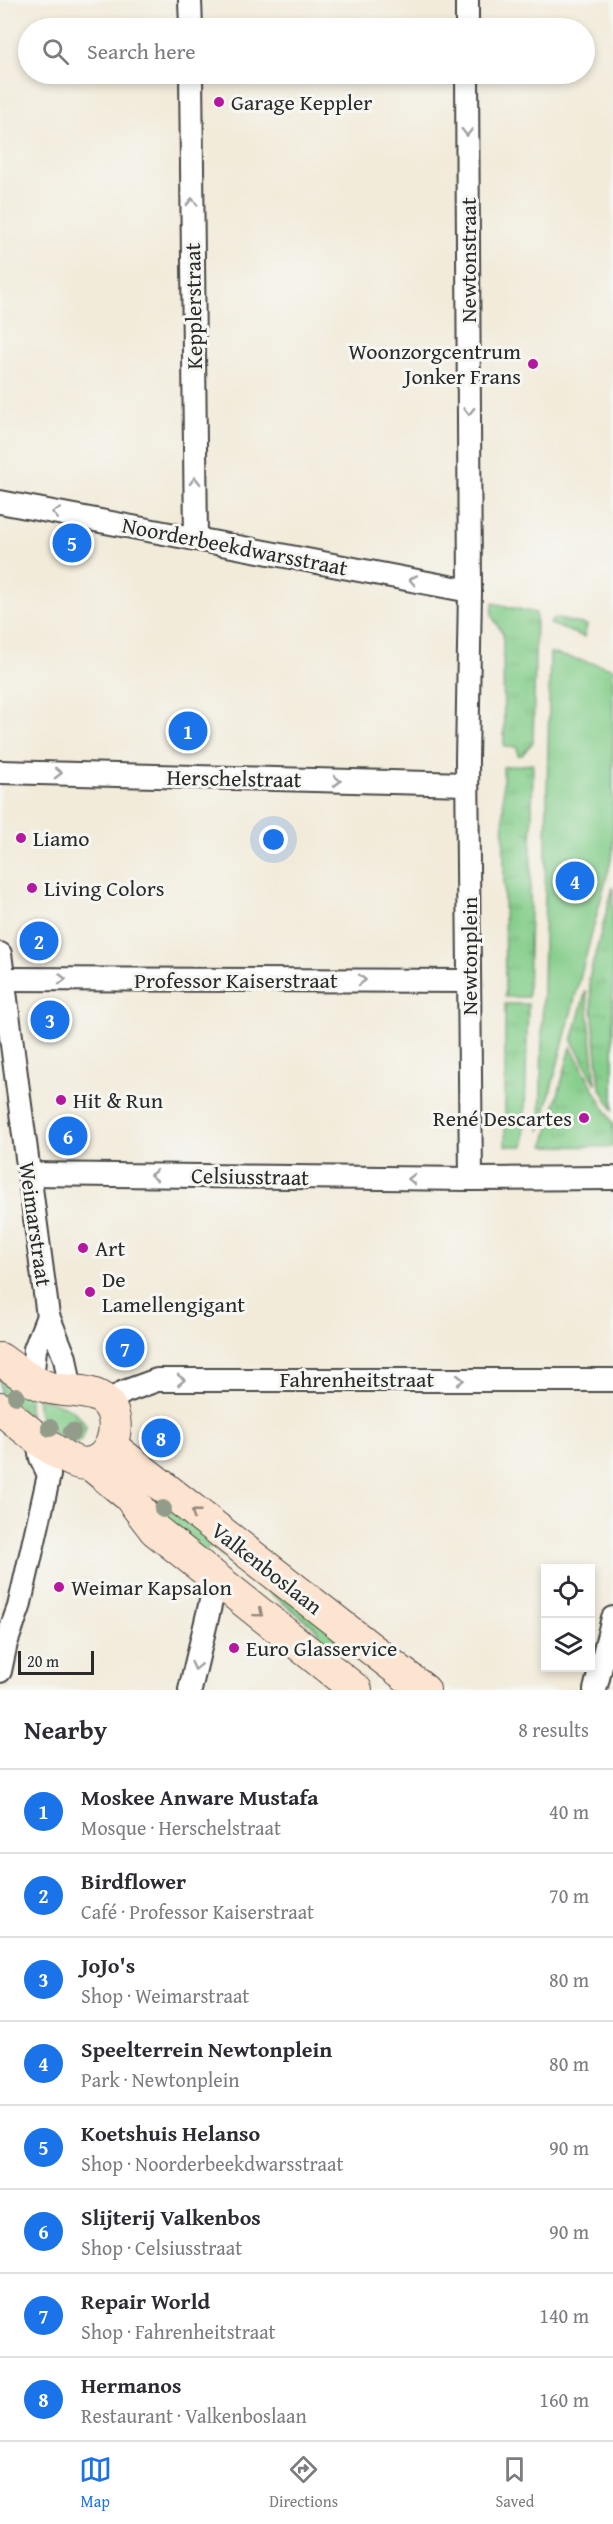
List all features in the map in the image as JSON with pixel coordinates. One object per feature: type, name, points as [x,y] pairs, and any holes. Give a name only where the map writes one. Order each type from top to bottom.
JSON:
[{"type":"street","points":[[190,0],[191,18]]},
{"type":"street","points":[[467,0],[467,18]]},
{"type":"street","name":"Kepplerstraat","points":[[191,84],[196,539]]},
{"type":"street","name":"Newtonstraat","points":[[467,84],[470,591]]},
{"type":"street","name":"Noorderbeekdwarsstraat","points":[[0,502],[470,591]]},
{"type":"street","name":"Newtonplein","points":[[470,591],[467,784],[471,1179]]},
{"type":"street","name":"Herschelstraat","points":[[0,772],[467,784]]},
{"type":"street","name":"Weimarstraat","points":[[0,954],[48,1316],[65,1358],[71,1392]]},
{"type":"street","name":"Professor Kaiserstraat","points":[[2,979],[469,981]]},
{"type":"street","name":"Celsiusstraat","points":[[30,1174],[471,1179]]},
{"type":"street","points":[[471,1179],[613,1178]]},
{"type":"street","name":"Weimarstraat","points":[[32,1381],[35,1349],[48,1316]]},
{"type":"street","points":[[0,1359],[32,1381],[48,1388],[95,1395],[107,1403],[112,1411],[116,1428],[81,1462],[6,1643],[0,1671]]},
{"type":"street","name":"Fahrenheitstraat","points":[[107,1403],[124,1392],[157,1380],[613,1380]]},
{"type":"street","points":[[0,1408],[37,1437],[81,1462]]},
{"type":"street","name":"Valkenboslaan","points":[[81,1462],[129,1496],[155,1530],[356,1690]]},
{"type":"street","name":"Valkenboslaan","points":[[81,1462],[424,1690]]},
{"type":"street","points":[[190,1690],[211,1601],[224,1583]]},
{"type":"street","points":[[595,1690],[613,1618]]},
{"type":"green space","points":[[493,603],[536,613],[533,742],[522,755],[518,755],[517,747],[504,747],[503,634],[492,616]]},
{"type":"green space","points":[[554,618],[587,625],[584,637],[550,624]]},
{"type":"green space","points":[[550,653],[613,668],[613,853],[540,1131]]},
{"type":"green space","points":[[533,764],[528,997],[505,997],[503,767]]},
{"type":"green space","points":[[613,887],[613,1110],[600,1087],[589,978]]},
{"type":"green space","points":[[586,990],[596,1084],[572,1041]]},
{"type":"green space","points":[[505,1004],[528,1004],[524,1146],[505,1146]]},
{"type":"green space","points":[[571,1047],[613,1124],[613,1147],[544,1146]]},
{"type":"green space","points":[[0,1375],[29,1394],[29,1416],[0,1394]]},
{"type":"green space","points":[[37,1397],[66,1407],[78,1415],[86,1427],[82,1439],[74,1444],[40,1425]]},
{"type":"green space","points":[[156,1493],[409,1690],[395,1690],[336,1644],[328,1654],[312,1641],[319,1631],[210,1546],[202,1555],[147,1504]]},
{"type":"place","name":"Garage Keppler","points":[[219,102]]},
{"type":"place","name":"Woonzorgcentrum Jonker Frans","points":[[533,364]]},
{"type":"place","name":"Koetshuis Helanso","points":[[72,543]]},
{"type":"place","name":"Moskee Anware Mustafa","points":[[188,731]]},
{"type":"place","name":"Liamo","points":[[21,838]]},
{"type":"place","name":"Speelterrein Newtonplein","points":[[575,881]]},
{"type":"place","name":"Living Colors","points":[[32,888]]},
{"type":"place","name":"Birdflower","points":[[39,941]]},
{"type":"place","name":"JoJo's","points":[[50,1020]]},
{"type":"place","name":"Hit & Run","points":[[61,1100]]},
{"type":"place","name":"René Descartes","points":[[584,1118]]},
{"type":"place","name":"Slijterij Valkenbos","points":[[68,1136]]},
{"type":"place","name":"Art","points":[[83,1248]]},
{"type":"place","name":"De Lamellengigant","points":[[90,1292]]},
{"type":"place","name":"Repair World","points":[[125,1348]]},
{"type":"place","name":"Hermanos","points":[[161,1438]]},
{"type":"place","name":"Weimar Kapsalon","points":[[59,1587]]},
{"type":"place","name":"Euro Glasservice","points":[[234,1648]]}]
